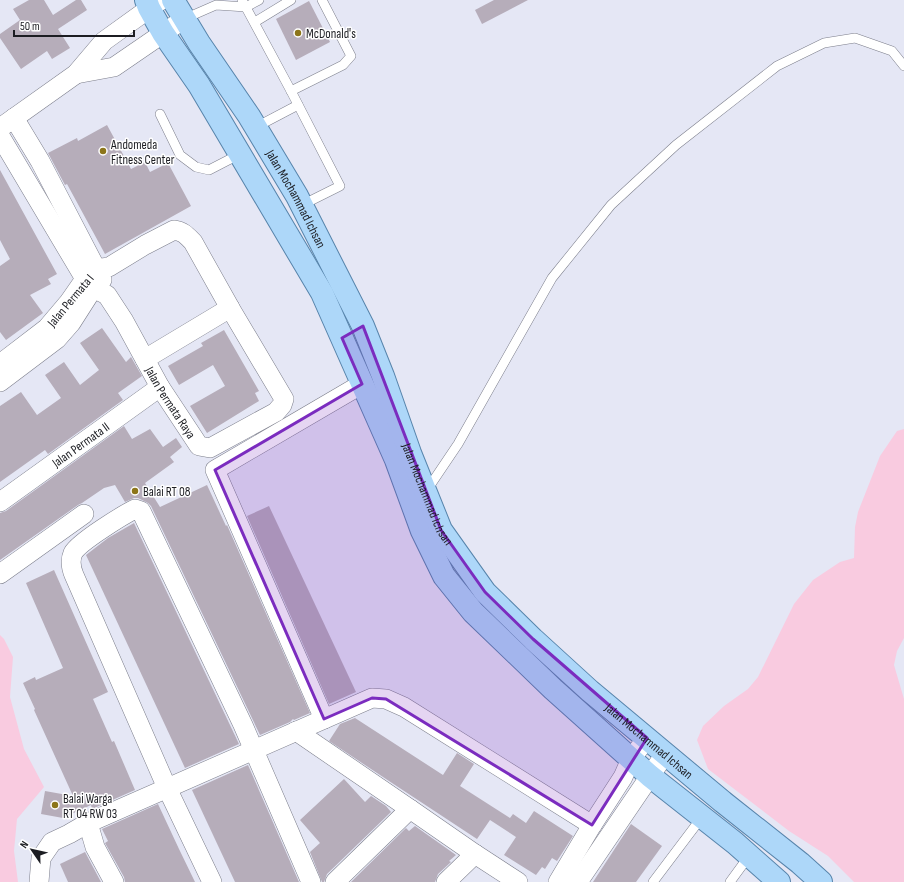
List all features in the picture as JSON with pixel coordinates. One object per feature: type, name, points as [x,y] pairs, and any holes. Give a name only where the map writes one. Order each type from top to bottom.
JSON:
[{"type":"main road","name":"Jalan Mochammad Ichsan","points":[[172,0],[256,127],[302,205],[363,326],[383,376],[410,453],[441,530],[485,592],[584,686],[665,754],[800,863],[821,882]]},
{"type":"main road","name":"Jalan Mochammad Ichsan","points":[[152,3],[163,33],[199,85],[322,293],[396,460],[422,531],[444,576],[473,612],[553,689],[650,776],[749,856],[776,881]]},
{"type":"main road","points":[[342,338],[363,326]]},
{"type":"street","points":[[7,123],[76,74],[104,41],[152,3]]},
{"type":"street","points":[[76,74],[114,67],[184,19]]},
{"type":"street","name":"Jalan Permata Raya","points":[[7,123],[40,161],[99,279]]},
{"type":"street","name":"Jalan Permata Raya","points":[[0,136],[99,279],[160,387],[199,446],[210,448],[276,412],[280,408],[284,399],[193,242],[186,234],[179,230],[174,230],[145,245]]},
{"type":"street","name":"Jalan Permata I","points":[[99,279],[145,245]]},
{"type":"street","points":[[52,333],[71,323],[99,279]]},
{"type":"street","points":[[145,359],[230,308]]},
{"type":"street","name":"Jalan Permata I","points":[[0,364],[52,333]]},
{"type":"street","name":"Jalan Permata I","points":[[0,382],[52,333]]},
{"type":"street","points":[[324,719],[215,470],[362,384]]},
{"type":"street","name":"Jalan Permata II","points":[[0,502],[160,387]]},
{"type":"street","points":[[212,882],[166,788],[71,565],[73,553],[82,544],[135,509],[141,511],[243,725],[311,882]]},
{"type":"street","points":[[0,574],[84,514]]},
{"type":"street","points":[[38,882],[41,858],[52,842],[88,823],[372,698],[386,699],[404,707],[592,825]]},
{"type":"street","points":[[296,731],[518,882]]},
{"type":"street","points":[[558,882],[592,825],[623,778],[631,759],[647,738]]},
{"type":"street","points":[[578,882],[665,754]]},
{"type":"street","points":[[335,882],[410,809]]},
{"type":"street","points":[[88,823],[95,847],[114,882]]},
{"type":"street","points":[[446,882],[475,854]]},
{"type":"lane","points":[[184,19],[216,5],[244,3],[259,0]]},
{"type":"lane","points":[[255,22],[291,0]]},
{"type":"lane","points":[[291,91],[343,65],[351,56],[322,0]]},
{"type":"lane","points":[[244,3],[340,186],[302,205]]},
{"type":"lane","points":[[426,491],[458,444],[552,278],[610,205],[676,145],[777,66],[824,43],[855,38],[892,51],[904,66]]},
{"type":"lane","points":[[256,127],[298,105]]},
{"type":"lane","points":[[160,114],[180,155],[196,167],[208,170],[240,154]]},
{"type":"lane","points":[[653,882],[702,817]]},
{"type":"lane","points":[[730,882],[749,856]]},
{"type":"highlighted area","points":[[363,326],[441,530],[485,592],[533,639],[647,738],[592,825],[386,699],[372,698],[324,719],[215,470],[362,384],[342,338]]},
{"type":"shaded area","points":[[904,429],[904,638],[897,651],[894,665],[904,699],[904,882],[854,882],[828,856],[789,831],[708,769],[697,740],[703,726],[724,706],[748,689],[758,677],[794,604],[813,580],[840,562],[854,558],[855,527],[858,512],[880,456],[897,431]]},
{"type":"shaded area","points":[[0,635],[4,639],[13,657],[10,697],[24,749],[44,787],[17,819],[14,851],[18,882],[0,882]]},
{"type":"building","points":[[29,0],[44,0],[53,15],[76,0],[81,0],[87,10],[58,29],[70,48],[52,59],[47,51],[21,69],[0,38],[0,34],[20,20],[13,9]]},
{"type":"building","points":[[494,0],[528,0],[482,24],[475,10]]},
{"type":"building","points":[[309,1],[330,42],[296,60],[276,19]]},
{"type":"building","points":[[107,125],[131,169],[145,162],[150,172],[168,163],[191,206],[105,254],[67,184],[65,185],[48,153],[77,138],[78,141]]},
{"type":"building","points":[[0,170],[57,274],[48,279],[51,284],[30,295],[43,313],[6,340],[0,332],[0,266],[10,259],[0,240]]},
{"type":"building","points":[[102,328],[126,362],[131,357],[142,376],[118,393],[123,400],[48,454],[45,450],[0,482],[0,406],[21,392],[37,415],[61,398],[45,375],[64,362],[80,385],[99,370],[80,343]]},
{"type":"building","points":[[224,330],[259,391],[255,393],[259,401],[207,433],[190,406],[225,386],[213,365],[179,385],[168,366],[203,346],[201,343]]},
{"type":"building","points":[[124,426],[132,439],[150,429],[163,447],[176,438],[182,447],[170,457],[174,462],[145,483],[160,507],[207,485],[226,526],[227,525],[310,713],[294,720],[293,719],[290,722],[260,735],[151,506],[138,498],[125,502],[115,485],[104,488],[0,560],[0,513],[6,511]]},
{"type":"building","points":[[269,506],[356,692],[329,704],[247,516]]},
{"type":"building","points":[[134,523],[239,744],[185,768],[86,555],[108,538]]},
{"type":"building","points":[[54,570],[108,692],[93,699],[112,742],[114,741],[135,790],[92,809],[91,805],[63,818],[41,814],[45,791],[73,796],[23,683],[35,677],[36,680],[63,668],[26,583]]},
{"type":"building","points":[[355,718],[443,775],[457,753],[474,764],[460,786],[510,818],[513,814],[526,823],[534,811],[573,836],[557,861],[552,858],[545,869],[542,867],[536,875],[504,855],[516,837],[490,820],[477,839],[329,741],[340,724]]},
{"type":"building","points":[[248,765],[299,882],[235,882],[192,790]]},
{"type":"building","points":[[344,779],[365,802],[371,796],[386,806],[391,812],[327,874],[324,882],[322,882],[310,852],[320,843],[300,820]]},
{"type":"building","points":[[158,804],[195,882],[125,882],[124,877],[105,843],[108,841],[102,829]]},
{"type":"building","points":[[631,824],[662,846],[636,882],[593,882]]},
{"type":"building","points":[[415,826],[456,855],[438,874],[435,882],[351,882],[406,828],[409,831]]},
{"type":"building","points":[[85,852],[101,882],[68,882],[60,864]]},
{"type":"place","name":"McDonald's","points":[[298,33]]},
{"type":"place","name":"Andomeda Fitness Center","points":[[103,151]]},
{"type":"place","name":"Balai RT 08","points":[[135,491]]},
{"type":"place","name":"Balai Warga RT 04 RW 03","points":[[55,805]]}]
